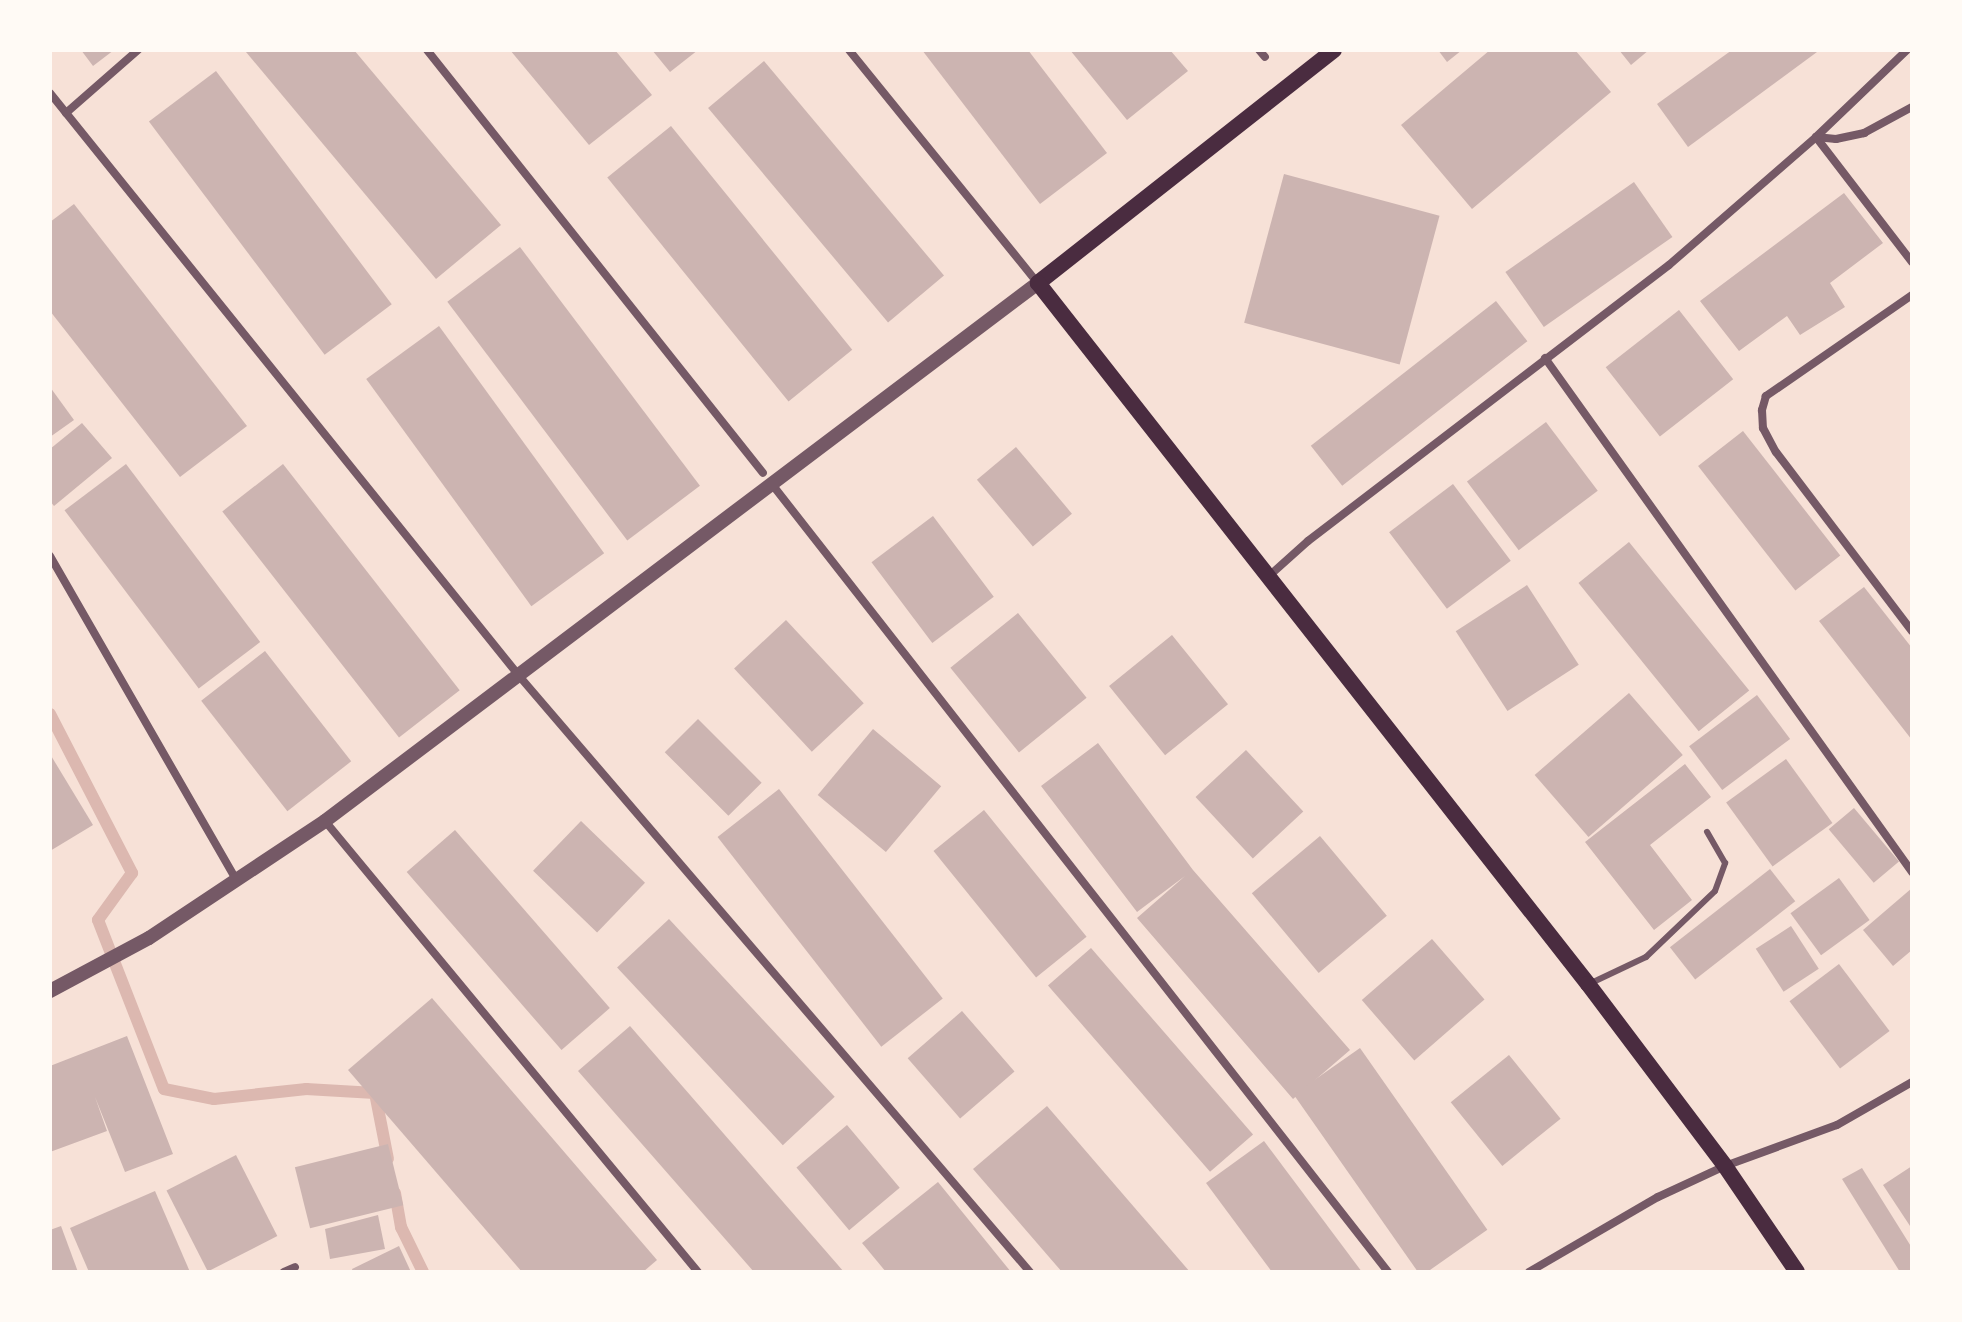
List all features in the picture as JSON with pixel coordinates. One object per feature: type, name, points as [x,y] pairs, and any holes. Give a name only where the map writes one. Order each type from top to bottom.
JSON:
[{"type":"main road","points":[[1334,50],[1038,283],[1588,984],[1725,1166],[1797,1272]]},
{"type":"street","points":[[66,113],[138,50]]},
{"type":"street","points":[[427,50],[767,478],[1388,1272]]},
{"type":"street","points":[[56,988],[238,882],[325,821],[520,677],[767,478],[1038,283],[849,50]]},
{"type":"street","points":[[1270,575],[1308,541],[1669,265],[1816,137],[1907,50]]},
{"type":"street","points":[[50,93],[520,677],[1030,1272]]},
{"type":"street","points":[[1816,137],[1836,139],[1864,133],[1912,107]]},
{"type":"street","points":[[1816,137],[1912,262]]},
{"type":"street","points":[[1912,295],[1766,396],[1762,410],[1763,428],[1776,452],[1912,631]]},
{"type":"street","points":[[1545,358],[1912,872]]},
{"type":"street","points":[[50,556],[238,882]]},
{"type":"street","points":[[325,821],[698,1272]]},
{"type":"street","points":[[1529,1272],[1658,1197],[1725,1166],[1837,1125],[1912,1082]]},
{"type":"street","points":[[284,1272],[295,1267]]},
{"type":"lane","points":[[1588,984],[1646,957],[1715,891],[1725,863],[1707,832]]},
{"type":"building","points":[[81,50],[114,50],[93,66]]},
{"type":"building","points":[[354,50],[501,225],[436,279],[246,52]]},
{"type":"building","points":[[510,50],[615,50],[652,95],[589,145]]},
{"type":"building","points":[[652,50],[698,50],[670,72]]},
{"type":"building","points":[[922,50],[1028,50],[1107,153],[1040,204]]},
{"type":"building","points":[[1070,50],[1170,50],[1188,71],[1127,120]]},
{"type":"building","points":[[1438,50],[1462,50],[1447,62]]},
{"type":"building","points":[[1490,50],[1575,50],[1611,92],[1472,209],[1401,125]]},
{"type":"building","points":[[1619,50],[1649,50],[1631,65]]},
{"type":"building","points":[[1732,50],[1817,52],[1688,147],[1657,104]]},
{"type":"building","points":[[764,61],[944,275],[888,322],[708,108]]},
{"type":"building","points":[[216,71],[392,304],[325,355],[149,122]]},
{"type":"building","points":[[671,126],[852,350],[789,401],[607,178]]},
{"type":"building","points":[[1284,174],[1440,216],[1400,364],[1244,323]]},
{"type":"building","points":[[1634,182],[1672,237],[1544,327],[1505,272]]},
{"type":"building","points":[[1844,193],[1883,243],[1830,283],[1845,307],[1800,335],[1787,316],[1739,351],[1700,301]]},
{"type":"building","points":[[74,204],[247,426],[180,477],[50,311],[50,222]]},
{"type":"building","points":[[520,247],[700,486],[627,541],[447,302]]},
{"type":"building","points":[[1496,301],[1527,341],[1342,486],[1311,446]]},
{"type":"building","points":[[1679,310],[1733,379],[1660,437],[1606,367]]},
{"type":"building","points":[[439,326],[604,553],[531,606],[366,379]]},
{"type":"building","points":[[50,387],[74,420],[50,437]]},
{"type":"building","points":[[1546,422],[1598,491],[1519,550],[1467,482]]},
{"type":"building","points":[[82,423],[112,458],[54,506],[50,501],[50,449]]},
{"type":"building","points":[[1743,431],[1840,556],[1795,591],[1698,466]]},
{"type":"building","points":[[1016,447],[1072,514],[1033,546],[977,480]]},
{"type":"building","points":[[126,464],[260,642],[199,688],[65,510]]},
{"type":"building","points":[[283,464],[460,690],[399,738],[222,511]]},
{"type":"building","points":[[1453,484],[1511,561],[1447,609],[1389,532]]},
{"type":"building","points":[[933,516],[994,597],[932,643],[872,562]]},
{"type":"building","points":[[1629,542],[1749,690],[1699,731],[1578,583]]},
{"type":"building","points":[[1527,585],[1579,665],[1507,711],[1456,631]]},
{"type":"building","points":[[1864,587],[1912,648],[1912,740],[1819,621]]},
{"type":"building","points":[[1018,613],[1087,698],[1019,752],[950,668]]},
{"type":"building","points":[[786,620],[864,703],[812,752],[734,668]]},
{"type":"building","points":[[1172,635],[1228,704],[1165,755],[1109,686]]},
{"type":"building","points":[[265,651],[351,761],[287,811],[201,701]]},
{"type":"building","points":[[1629,693],[1683,755],[1588,837],[1535,775]]},
{"type":"building","points":[[1757,695],[1790,739],[1722,790],[1689,746]]},
{"type":"building","points":[[698,719],[762,783],[728,816],[665,752]]},
{"type":"building","points":[[873,729],[941,786],[886,852],[818,795]]},
{"type":"building","points":[[1098,743],[1193,870],[1350,1050],[1293,1099],[1137,918],[1185,876],[1137,912],[1041,786]]},
{"type":"building","points":[[1246,750],[1303,811],[1253,858],[1196,797]]},
{"type":"building","points":[[50,754],[93,825],[50,851]]},
{"type":"building","points":[[1786,759],[1832,823],[1773,866],[1726,802]]},
{"type":"building","points":[[1685,764],[1711,797],[1650,845],[1692,900],[1654,930],[1585,842]]},
{"type":"building","points":[[779,789],[943,999],[881,1047],[718,837]]},
{"type":"building","points":[[1854,808],[1899,862],[1874,883],[1829,829]]},
{"type":"building","points":[[984,810],[1087,937],[1036,978],[933,851]]},
{"type":"building","points":[[581,821],[645,883],[597,932],[533,871]]},
{"type":"building","points":[[455,830],[610,1008],[562,1050],[407,872]]},
{"type":"building","points":[[1320,836],[1387,916],[1319,973],[1252,893]]},
{"type":"building","points":[[1770,869],[1795,901],[1695,979],[1670,947]]},
{"type":"building","points":[[1839,878],[1870,920],[1821,955],[1790,913]]},
{"type":"building","points":[[1912,888],[1912,950],[1893,966],[1863,930]]},
{"type":"building","points":[[669,919],[835,1097],[783,1145],[617,967]]},
{"type":"building","points":[[1791,926],[1819,969],[1784,992],[1756,949]]},
{"type":"building","points":[[1432,939],[1484,999],[1414,1060],[1362,1000]]},
{"type":"building","points":[[1091,948],[1253,1134],[1210,1172],[1048,985]]},
{"type":"building","points":[[1839,964],[1890,1031],[1840,1068],[1789,1001]]},
{"type":"building","points":[[432,998],[657,1260],[643,1272],[522,1272],[348,1070]]},
{"type":"building","points":[[962,1011],[1014,1071],[960,1119],[908,1058]]},
{"type":"building","points":[[630,1026],[844,1272],[754,1272],[578,1071]]},
{"type":"building","points":[[127,1036],[173,1154],[125,1172],[95,1097],[107,1131],[50,1152],[50,1066]]},
{"type":"building","points":[[1360,1048],[1487,1230],[1427,1272],[1418,1272],[1294,1094]]},
{"type":"building","points":[[1509,1055],[1561,1119],[1502,1166],[1451,1102]]},
{"type":"building","points":[[1047,1106],[1190,1272],[1062,1272],[973,1169]]},
{"type":"building","points":[[847,1125],[900,1188],[849,1230],[796,1167]]},
{"type":"building","points":[[1264,1141],[1362,1272],[1272,1272],[1206,1183]]},
{"type":"building","points":[[388,1144],[403,1205],[310,1228],[295,1167]]},
{"type":"building","points":[[236,1155],[277,1236],[208,1271],[167,1190]]},
{"type":"building","points":[[1912,1166],[1912,1229],[1883,1185]]},
{"type":"building","points":[[1862,1168],[1912,1248],[1912,1272],[1900,1272],[1842,1179]]},
{"type":"building","points":[[938,1182],[1011,1272],[886,1272],[862,1243]]},
{"type":"building","points":[[155,1191],[190,1272],[89,1272],[70,1228]]},
{"type":"building","points":[[378,1215],[385,1249],[330,1259],[325,1229]]},
{"type":"building","points":[[61,1226],[78,1272],[50,1272],[50,1230]]},
{"type":"building","points":[[399,1246],[411,1272],[353,1272],[352,1269]]},
{"type":"waterway","points":[[50,714],[132,873],[98,920],[164,1089],[214,1099],[306,1089],[375,1093],[388,1159]]},
{"type":"waterway","points":[[395,1193],[401,1227],[423,1272]]}]
